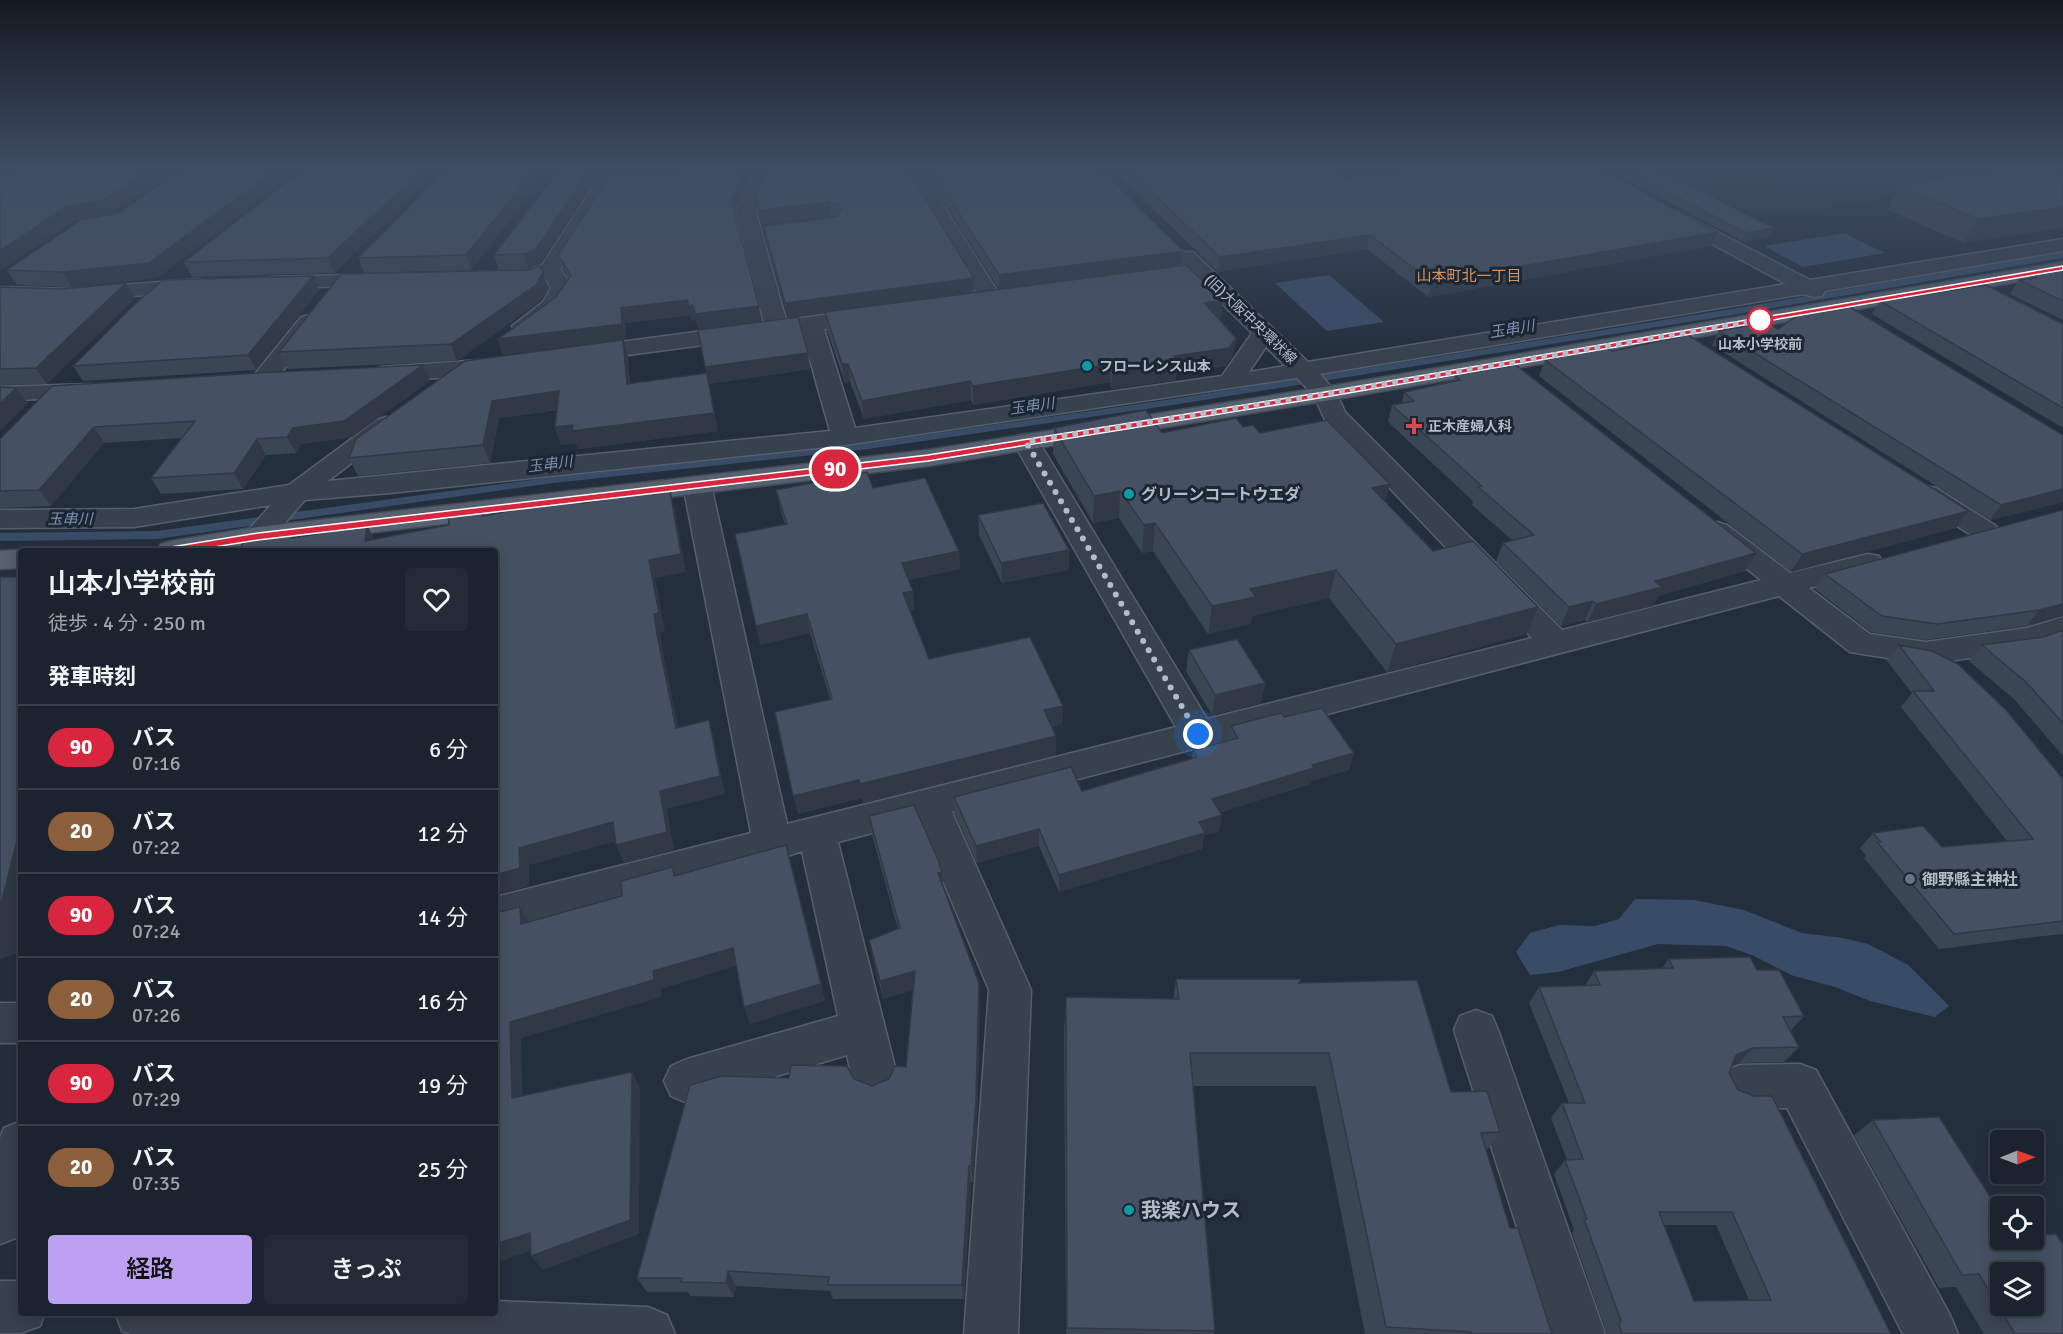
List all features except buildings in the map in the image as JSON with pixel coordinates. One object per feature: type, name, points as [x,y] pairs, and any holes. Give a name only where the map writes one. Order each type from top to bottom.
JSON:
[{"type":"main road","points":[[184,548],[258,537],[928,458],[1506,364],[2063,268]]},
{"type":"main road","points":[[0,560],[18,559]]},
{"type":"street","points":[[492,260],[478,278],[532,277],[550,269],[577,231]]},
{"type":"street","points":[[765,231],[752,233],[777,328]]},
{"type":"street","points":[[949,231],[992,300]]},
{"type":"street","points":[[1703,231],[1807,287],[1869,324]]},
{"type":"street","name":"(旧)大阪中央環状線","points":[[1169,240],[1304,371],[1325,394],[1334,415],[1554,642]]},
{"type":"street","points":[[0,519],[134,518],[297,492],[390,485],[846,437],[1304,371],[2063,245]]},
{"type":"street","points":[[299,378],[253,380],[365,257]]},
{"type":"street","points":[[134,312],[190,264]]},
{"type":"street","points":[[258,537],[297,492],[460,370],[551,306],[562,288],[550,269]]},
{"type":"street","points":[[0,284],[18,271]]},
{"type":"street","points":[[1131,280],[1201,271]]},
{"type":"street","points":[[247,284],[398,280]]},
{"type":"street","points":[[1971,283],[2001,299]]},
{"type":"street","points":[[0,293],[71,295],[165,286],[224,284]]},
{"type":"street","points":[[970,303],[1015,297]]},
{"type":"street","points":[[566,356],[890,313]]},
{"type":"street","points":[[811,324],[846,437]]},
{"type":"street","points":[[1230,382],[1264,331]]},
{"type":"street","points":[[1676,335],[1706,354]]},
{"type":"street","points":[[357,375],[460,370],[519,362]]},
{"type":"street","points":[[1506,364],[1534,386]]},
{"type":"street","points":[[32,417],[79,369]]},
{"type":"street","points":[[0,394],[114,389]]},
{"type":"street","points":[[1026,442],[1198,734]]},
{"type":"street","points":[[1906,481],[1986,532]]},
{"type":"street","points":[[697,485],[773,845]]},
{"type":"street","points":[[1691,511],[1862,644],[1926,653],[2030,639],[2063,628]]},
{"type":"street","points":[[403,548],[407,519]]},
{"type":"street","points":[[1944,543],[2019,523]]},
{"type":"street","points":[[498,913],[773,845],[1554,642],[1901,555]]},
{"type":"street","points":[[1926,653],[1962,674]]},
{"type":"street","points":[[930,804],[1010,990],[991,1334]]},
{"type":"street","points":[[817,833],[875,1079]]},
{"type":"street","points":[[0,1023],[18,1023]]},
{"type":"street","points":[[687,1081],[863,1030]]},
{"type":"street","points":[[1476,1030],[1578,1334]]},
{"type":"street","points":[[1740,1087],[1800,1086],[1930,1334]]},
{"type":"street","points":[[0,1219],[18,1156]]},
{"type":"street","points":[[0,1306],[18,1307]]},
{"type":"street","points":[[233,1316],[648,1334]]},
{"type":"water","points":[[1844,233],[1885,253],[1803,267],[1764,246]]},
{"type":"water","points":[[1329,275],[1384,322],[1327,331],[1275,283]]},
{"type":"water","points":[[1635,899],[1694,900],[1744,910],[1802,933],[1843,938],[1868,944],[1908,965],[1949,1006],[1935,1017],[1870,1001],[1835,987],[1791,975],[1752,955],[1726,946],[1658,944],[1558,972],[1530,975],[1516,952],[1530,933],[1559,925],[1595,926],[1619,919]]},
{"type":"waterway","name":"玉串川","points":[[0,537],[157,535],[553,480],[868,446],[1173,402],[1738,311],[2063,255]]},
{"type":"bus line","name":"90","points":[[184,548],[258,537],[928,458],[1325,394],[2063,268]]},
{"type":"place","name":"山本小学校前","points":[[1760,320]]},
{"type":"place","name":"フローレンス山本","points":[[1087,366]]},
{"type":"place","name":"正木産婦人科","points":[[1414,426]]},
{"type":"place","name":"グリーンコートウエダ","points":[[1129,494]]},
{"type":"place","name":"御野縣主神社","points":[[1910,879]]},
{"type":"place","name":"我楽ハウス","points":[[1129,1210]]},
{"type":"district","name":"山本町北一丁目","points":[[1469,276]]},
{"type":"route","points":[[1198,734],[1026,442],[1767,319],[1760,320]]}]
